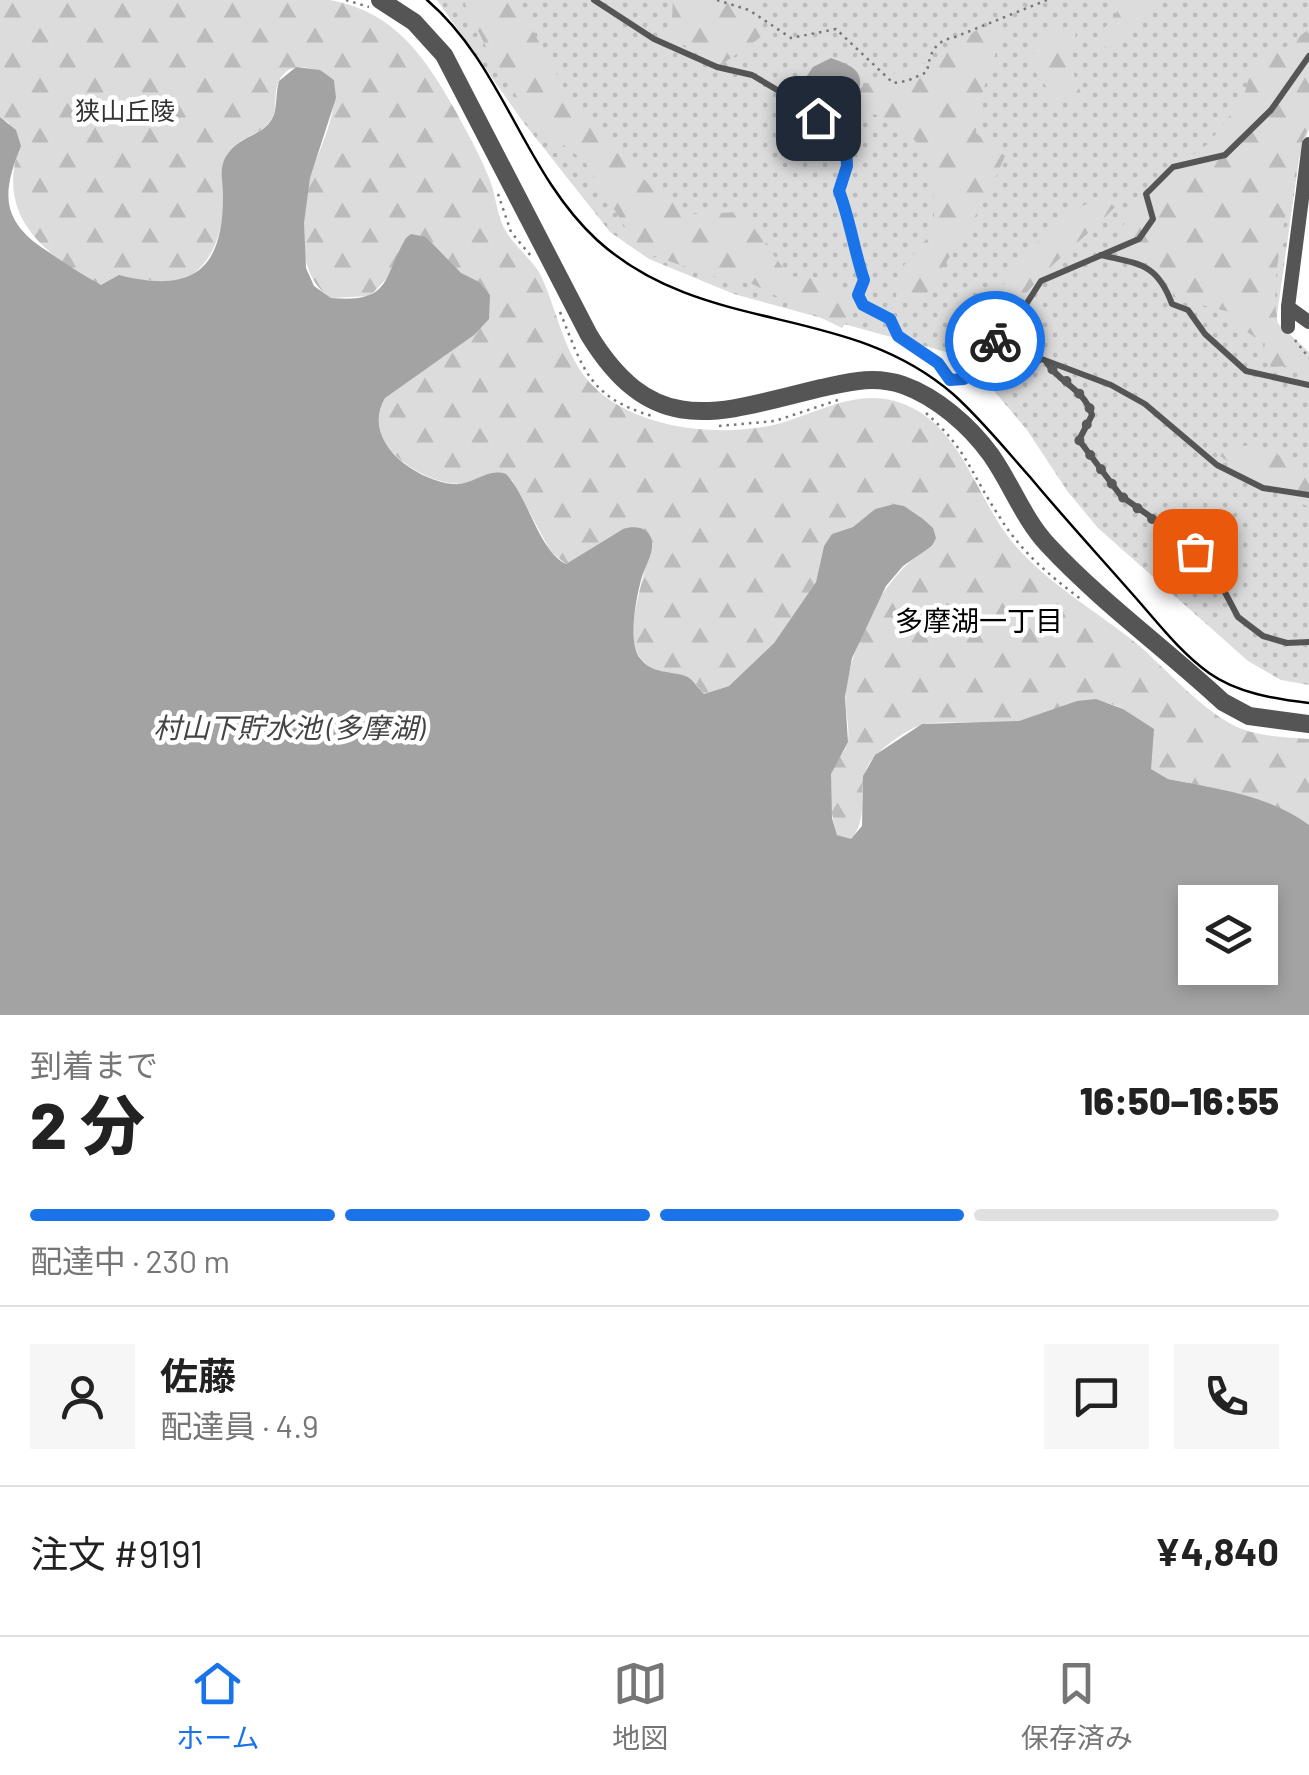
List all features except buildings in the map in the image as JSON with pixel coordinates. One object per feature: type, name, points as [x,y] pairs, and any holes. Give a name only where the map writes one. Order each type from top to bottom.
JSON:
[{"type":"street","points":[[387,1],[414,22],[452,67],[589,334],[613,371],[632,389],[666,407],[692,411],[742,407],[867,379],[893,382],[920,393],[952,414],[982,445],[1030,523],[1053,550],[1223,702],[1249,716],[1309,724]]},
{"type":"street","points":[[1288,327],[1288,307],[1302,255],[1309,144]]},
{"type":"street","points":[[1288,307],[1309,322]]},
{"type":"lane","points":[[594,0],[654,39],[717,67],[752,75],[801,104],[836,133],[846,145],[847,166],[839,191],[850,219],[854,250],[864,280],[858,295],[863,305],[890,319],[898,336],[938,363],[950,380],[964,379],[1041,280],[1139,240],[1153,219],[1146,194],[1172,167],[1225,155],[1271,110],[1309,56]]},
{"type":"lane","points":[[1100,255],[1145,266],[1158,274],[1172,304],[1188,310],[1204,334],[1246,370],[1309,385]]},
{"type":"lane","points":[[1000,334],[1023,352],[1112,385],[1145,404],[1217,465],[1263,488],[1309,495]]},
{"type":"lane","points":[[1048,364],[1088,404],[1092,414],[1079,440],[1121,496],[1178,536],[1211,566],[1238,618],[1263,636],[1287,643],[1309,642]]},
{"type":"path","points":[[717,0],[749,10],[791,38],[836,30],[893,83],[926,72],[930,53],[942,40],[1047,0]]},
{"type":"path","points":[[1288,327],[1309,358]]},
{"type":"green space","name":"狭山丘陵","points":[[0,0],[330,0],[372,14],[405,39],[444,91],[485,169],[504,228],[541,276],[568,347],[592,385],[628,411],[696,429],[763,427],[861,399],[895,401],[917,411],[951,442],[999,524],[1041,571],[1136,643],[1200,702],[1228,722],[1258,734],[1309,739],[1309,825],[1259,801],[1168,779],[1151,769],[1123,709],[1092,701],[1021,721],[937,723],[910,730],[868,765],[858,829],[851,840],[837,835],[830,781],[848,740],[846,693],[855,652],[873,609],[886,590],[915,557],[933,546],[933,528],[904,506],[894,504],[875,509],[853,527],[833,534],[824,546],[816,582],[774,643],[729,686],[704,694],[688,677],[649,666],[636,650],[633,636],[649,549],[650,535],[643,529],[623,529],[566,564],[551,552],[512,480],[465,484],[437,480],[408,465],[385,442],[378,415],[384,400],[404,380],[446,355],[461,274],[426,237],[370,296],[331,298],[319,288],[306,260],[302,226],[310,177],[331,117],[334,80],[302,67],[281,77],[269,123],[228,153],[222,173],[218,238],[208,258],[192,275],[173,282],[135,280],[101,286],[49,251],[23,221],[16,202],[16,158],[9,123],[0,117]]},
{"type":"green space","points":[[437,0],[1309,0],[1309,129],[1299,159],[1276,322],[1309,352],[1309,685],[1281,680],[1248,661],[1098,528],[1068,492],[1027,430],[978,372],[950,353],[734,294],[649,259],[610,232],[524,123]]},
{"type":"green space","points":[[467,0],[516,0],[564,88],[650,186],[694,214],[742,212],[789,276],[835,280],[858,308],[842,328],[752,284],[712,276],[640,251],[585,162],[533,121],[491,57],[465,4]]},
{"type":"green space","points":[[673,0],[754,0],[763,13],[761,37],[721,65],[671,38]]},
{"type":"green space","points":[[1126,0],[1160,0],[1110,47],[1099,46],[1101,33]]},
{"type":"green space","points":[[1077,25],[1071,66],[1084,102],[1057,101],[1027,61],[1056,29]]},
{"type":"green space","points":[[978,29],[1002,34],[981,97],[976,133],[1005,156],[987,197],[924,298],[895,305],[899,271],[935,229],[929,166],[914,139],[903,129],[865,111],[835,106],[871,81],[935,60]]},
{"type":"green space","points":[[1309,29],[1309,126],[1287,209],[1275,286],[1279,326],[1309,360],[1309,380],[1289,366],[1271,367],[1264,351],[1265,342],[1243,330],[1230,312],[1177,299],[1157,262],[1129,258],[1134,246],[1140,243],[1121,229],[1146,188],[1208,144],[1244,97],[1252,63],[1283,49]]},
{"type":"green space","points":[[1102,196],[1115,207],[1031,287],[988,356],[972,369],[957,371],[997,294],[1032,248],[1076,210]]},
{"type":"green space","points":[[1256,443],[1309,470],[1309,507],[1258,483],[1216,453]]},
{"type":"water","points":[[831,58],[856,70],[860,88],[857,97],[827,109],[811,103],[800,86],[813,67]]},
{"type":"water","name":"村山下貯水池 (多摩湖)","points":[[296,67],[320,70],[334,80],[336,98],[310,178],[304,223],[306,268],[314,286],[331,298],[351,299],[375,292],[411,234],[426,237],[461,273],[479,282],[490,295],[489,319],[474,335],[385,398],[379,414],[380,429],[395,455],[422,475],[453,484],[493,473],[506,474],[548,547],[566,564],[623,529],[646,530],[652,548],[635,608],[636,650],[650,667],[688,677],[704,694],[729,686],[774,643],[816,582],[824,546],[832,534],[853,527],[875,509],[894,504],[904,506],[933,528],[936,538],[932,546],[903,566],[886,586],[852,658],[845,697],[848,742],[831,774],[832,818],[837,835],[851,839],[862,826],[863,776],[875,755],[922,724],[1019,721],[1077,701],[1096,699],[1123,709],[1154,729],[1151,769],[1168,779],[1260,800],[1309,825],[1309,1015],[0,1015],[0,117],[16,130],[21,146],[9,190],[12,214],[18,225],[41,247],[101,285],[119,275],[165,281],[183,278],[209,260],[221,222],[223,163],[230,150],[268,125],[275,110],[279,81]]},
{"type":"tram line","points":[[427,0],[475,56],[550,183],[597,240],[639,271],[683,292],[867,344],[911,365],[953,394],[973,414],[1198,665],[1244,690],[1309,703]]},
{"type":"way so far","points":[[995,341],[1000,334],[1023,352],[1048,364],[1056,376],[1076,388],[1092,414],[1079,440],[1121,496],[1195,551]]},
{"type":"district","name":"多摩湖一丁目","points":[[979,620]]},
{"type":"route","points":[[818,118],[846,145],[847,166],[839,191],[850,219],[854,250],[864,280],[858,295],[863,305],[890,319],[898,336],[938,363],[950,380],[964,379],[995,341]]}]
